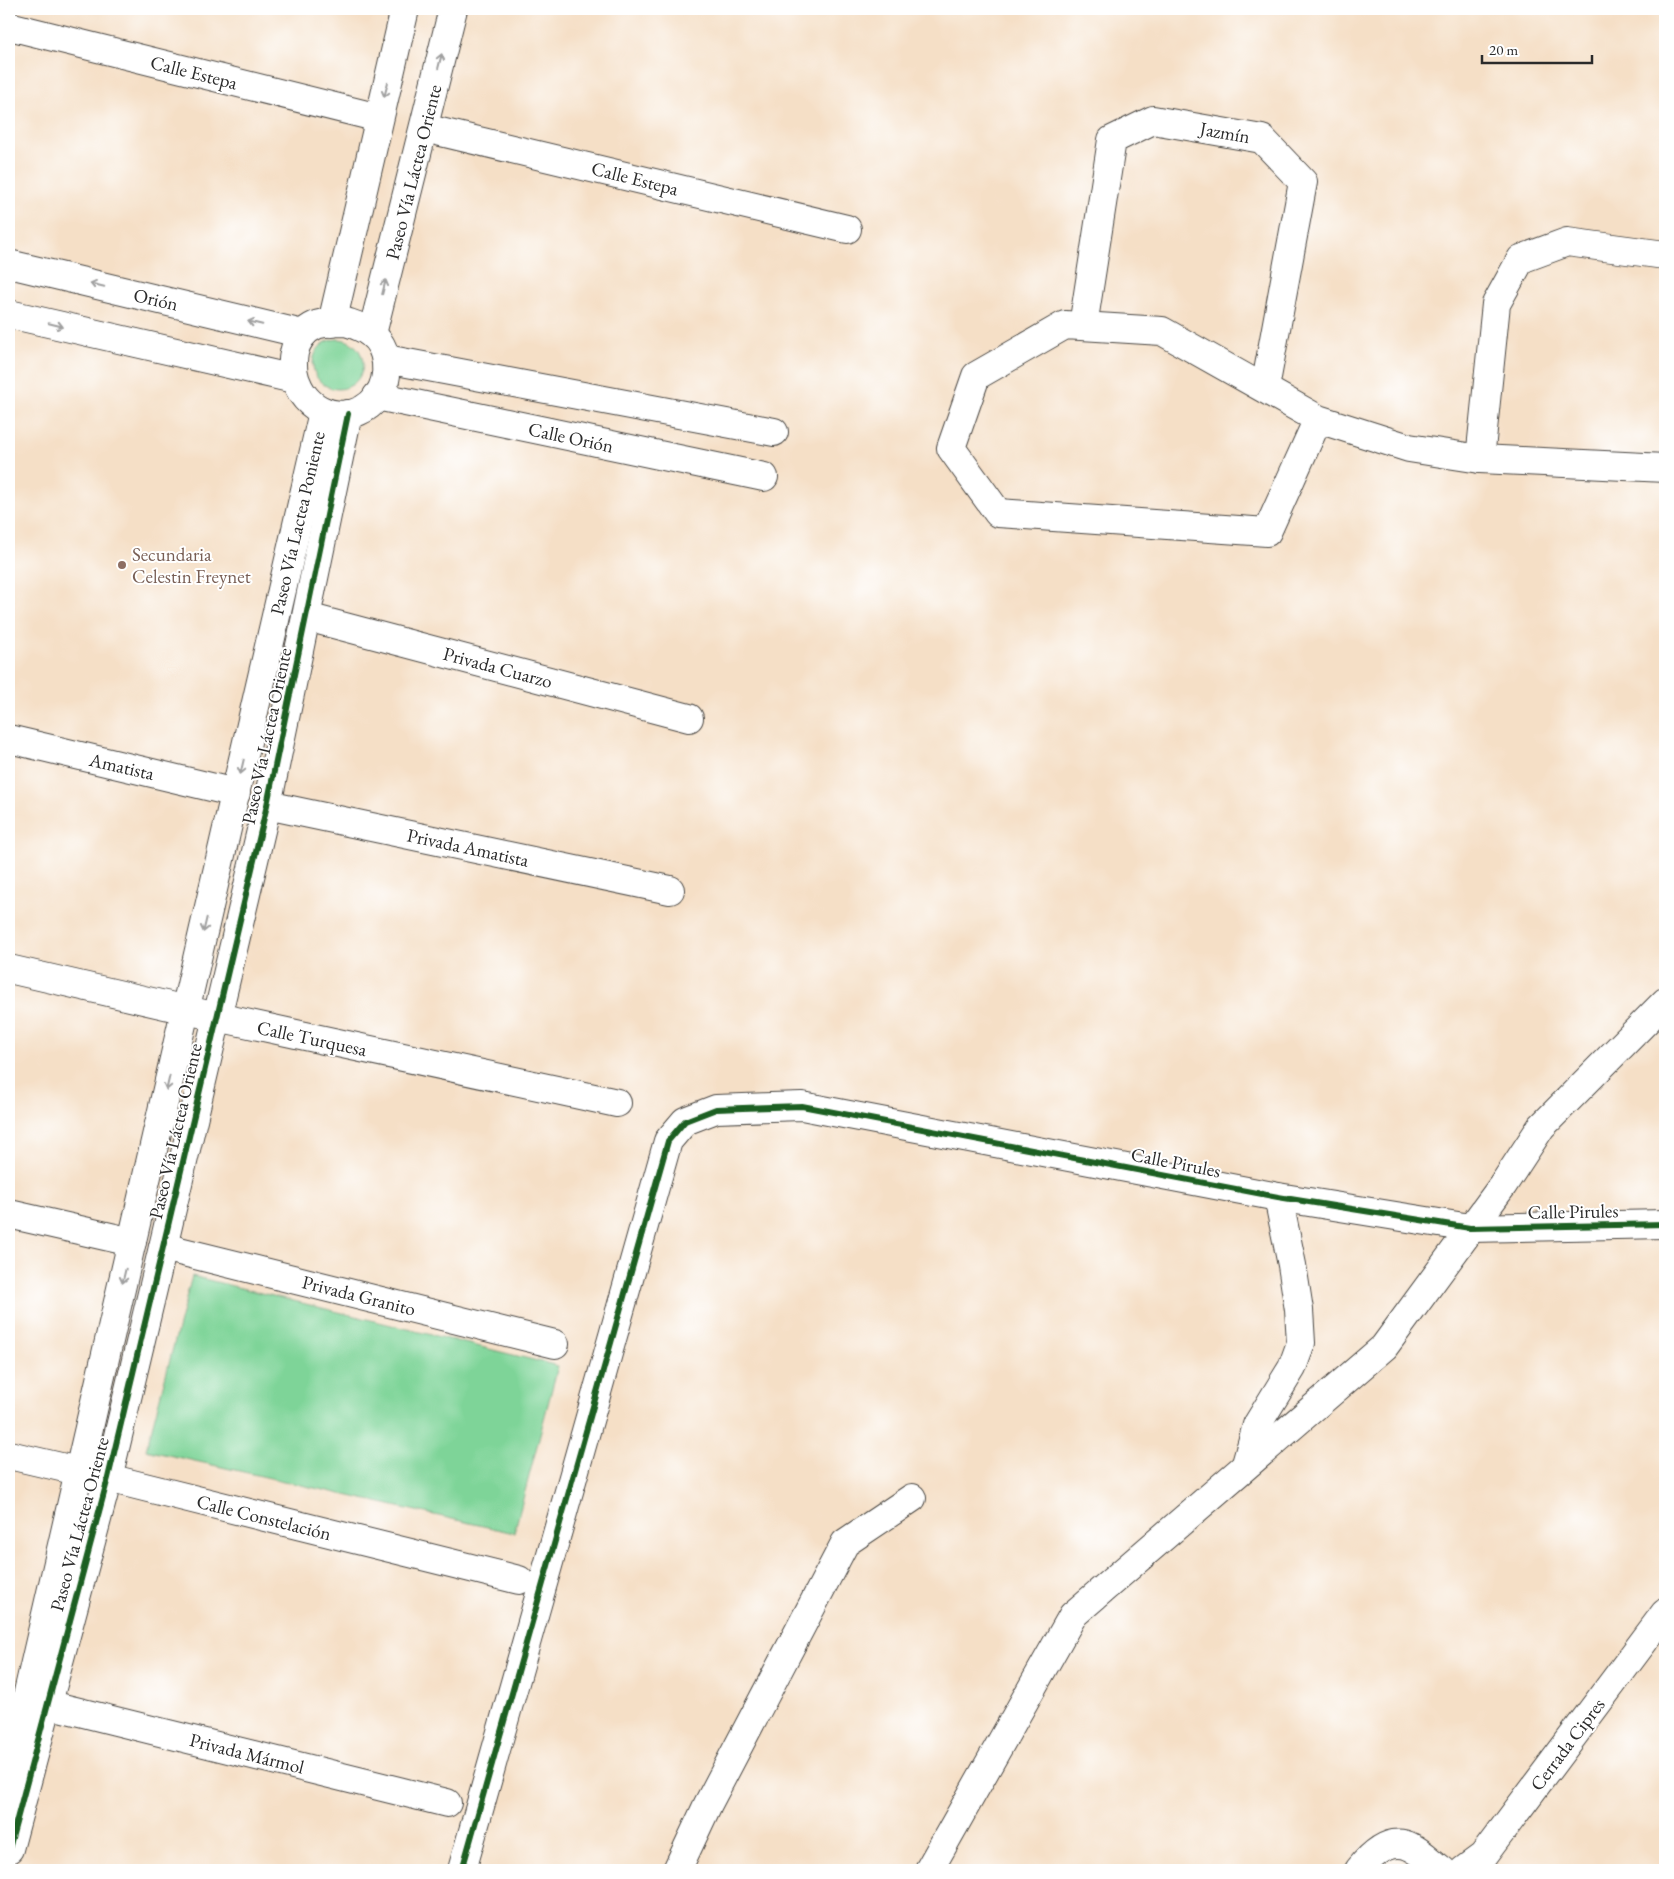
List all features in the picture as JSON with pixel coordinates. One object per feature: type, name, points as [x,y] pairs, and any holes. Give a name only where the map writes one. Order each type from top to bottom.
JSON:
[{"type":"street","points":[[332,323],[405,9]]},
{"type":"street","name":"Paseo Vía Láctea Oriente","points":[[372,334],[453,9]]},
{"type":"street","name":"Calle Estepa","points":[[9,26],[379,118]]},
{"type":"street","name":"Jazmín","points":[[1083,326],[1112,140],[1153,120],[1262,139],[1303,182],[1265,388]]},
{"type":"street","name":"Calle Estepa","points":[[424,128],[847,229]]},
{"type":"street","points":[[1480,460],[1496,304],[1521,259],[1567,242],[1665,255]]},
{"type":"street","name":"Orión","points":[[9,264],[303,334]]},
{"type":"street","points":[[9,314],[294,379]]},
{"type":"street","points":[[346,322],[360,326],[372,334],[381,346],[386,359],[384,385],[377,396],[364,408],[336,413],[304,399],[294,379],[292,363],[295,348],[303,334],[316,325],[332,323],[346,322]]},
{"type":"street","points":[[1318,419],[1267,532],[998,513],[951,448],[976,376],[1065,324],[1162,331],[1318,419],[1409,448],[1480,460],[1665,468]]},
{"type":"street","points":[[386,359],[774,432]]},
{"type":"street","name":"Calle Orión","points":[[377,396],[764,477]]},
{"type":"street","name":"Paseo Vía Láctea Oriente","points":[[9,1849],[27,1707],[108,1478],[267,805],[307,617],[336,413]]},
{"type":"street","name":"Paseo Vía Lactea Poniente","points":[[9,1775],[27,1707],[78,1471],[236,792],[336,413]]},
{"type":"street","name":"Privada Cuarzo","points":[[307,617],[689,718]]},
{"type":"street","name":"Amatista","points":[[9,739],[236,792]]},
{"type":"street","name":"Privada Amatista","points":[[267,805],[670,890]]},
{"type":"street","name":"Calle Turquesa","points":[[9,969],[185,1010],[617,1103]]},
{"type":"street","points":[[929,1870],[1073,1615],[1384,1347],[1503,1185],[1542,1127],[1665,1002]]},
{"type":"street","name":"Calle Pirules","points":[[462,1870],[668,1141],[685,1121],[716,1109],[802,1106],[1278,1197],[1470,1228],[1665,1224]]},
{"type":"street","points":[[1246,1464],[1257,1425],[1292,1368],[1301,1343],[1299,1310],[1292,1265],[1278,1197]]},
{"type":"street","points":[[9,1214],[132,1242]]},
{"type":"street","name":"Privada Granito","points":[[163,1246],[555,1344]]},
{"type":"street","name":"Calle Constelación","points":[[9,1456],[108,1478],[519,1580]]},
{"type":"street","points":[[677,1870],[708,1804],[845,1543],[912,1498]]},
{"type":"street","name":"Cerrada Cipres","points":[[1464,1870],[1483,1856],[1665,1613]]},
{"type":"street","name":"Privada Mármol","points":[[27,1707],[447,1803]]},
{"type":"street","points":[[1359,1870],[1370,1857],[1390,1843],[1410,1846],[1442,1870]]},
{"type":"green space","points":[[333,339],[343,339],[356,346],[363,359],[363,369],[356,382],[343,389],[333,389],[324,385],[317,378],[313,369],[313,359],[317,350],[324,343]]},
{"type":"green space","points":[[192,1276],[558,1366],[514,1533],[146,1450]]},
{"type":"cycle path","points":[[9,1849],[108,1478],[163,1247],[267,805],[348,414]]},
{"type":"cycle path","points":[[462,1870],[668,1141],[685,1121],[716,1109],[802,1106],[1278,1197],[1470,1228],[1665,1224]]},
{"type":"place","name":"Secundaria Celestin Freynet","points":[[122,565]]}]
